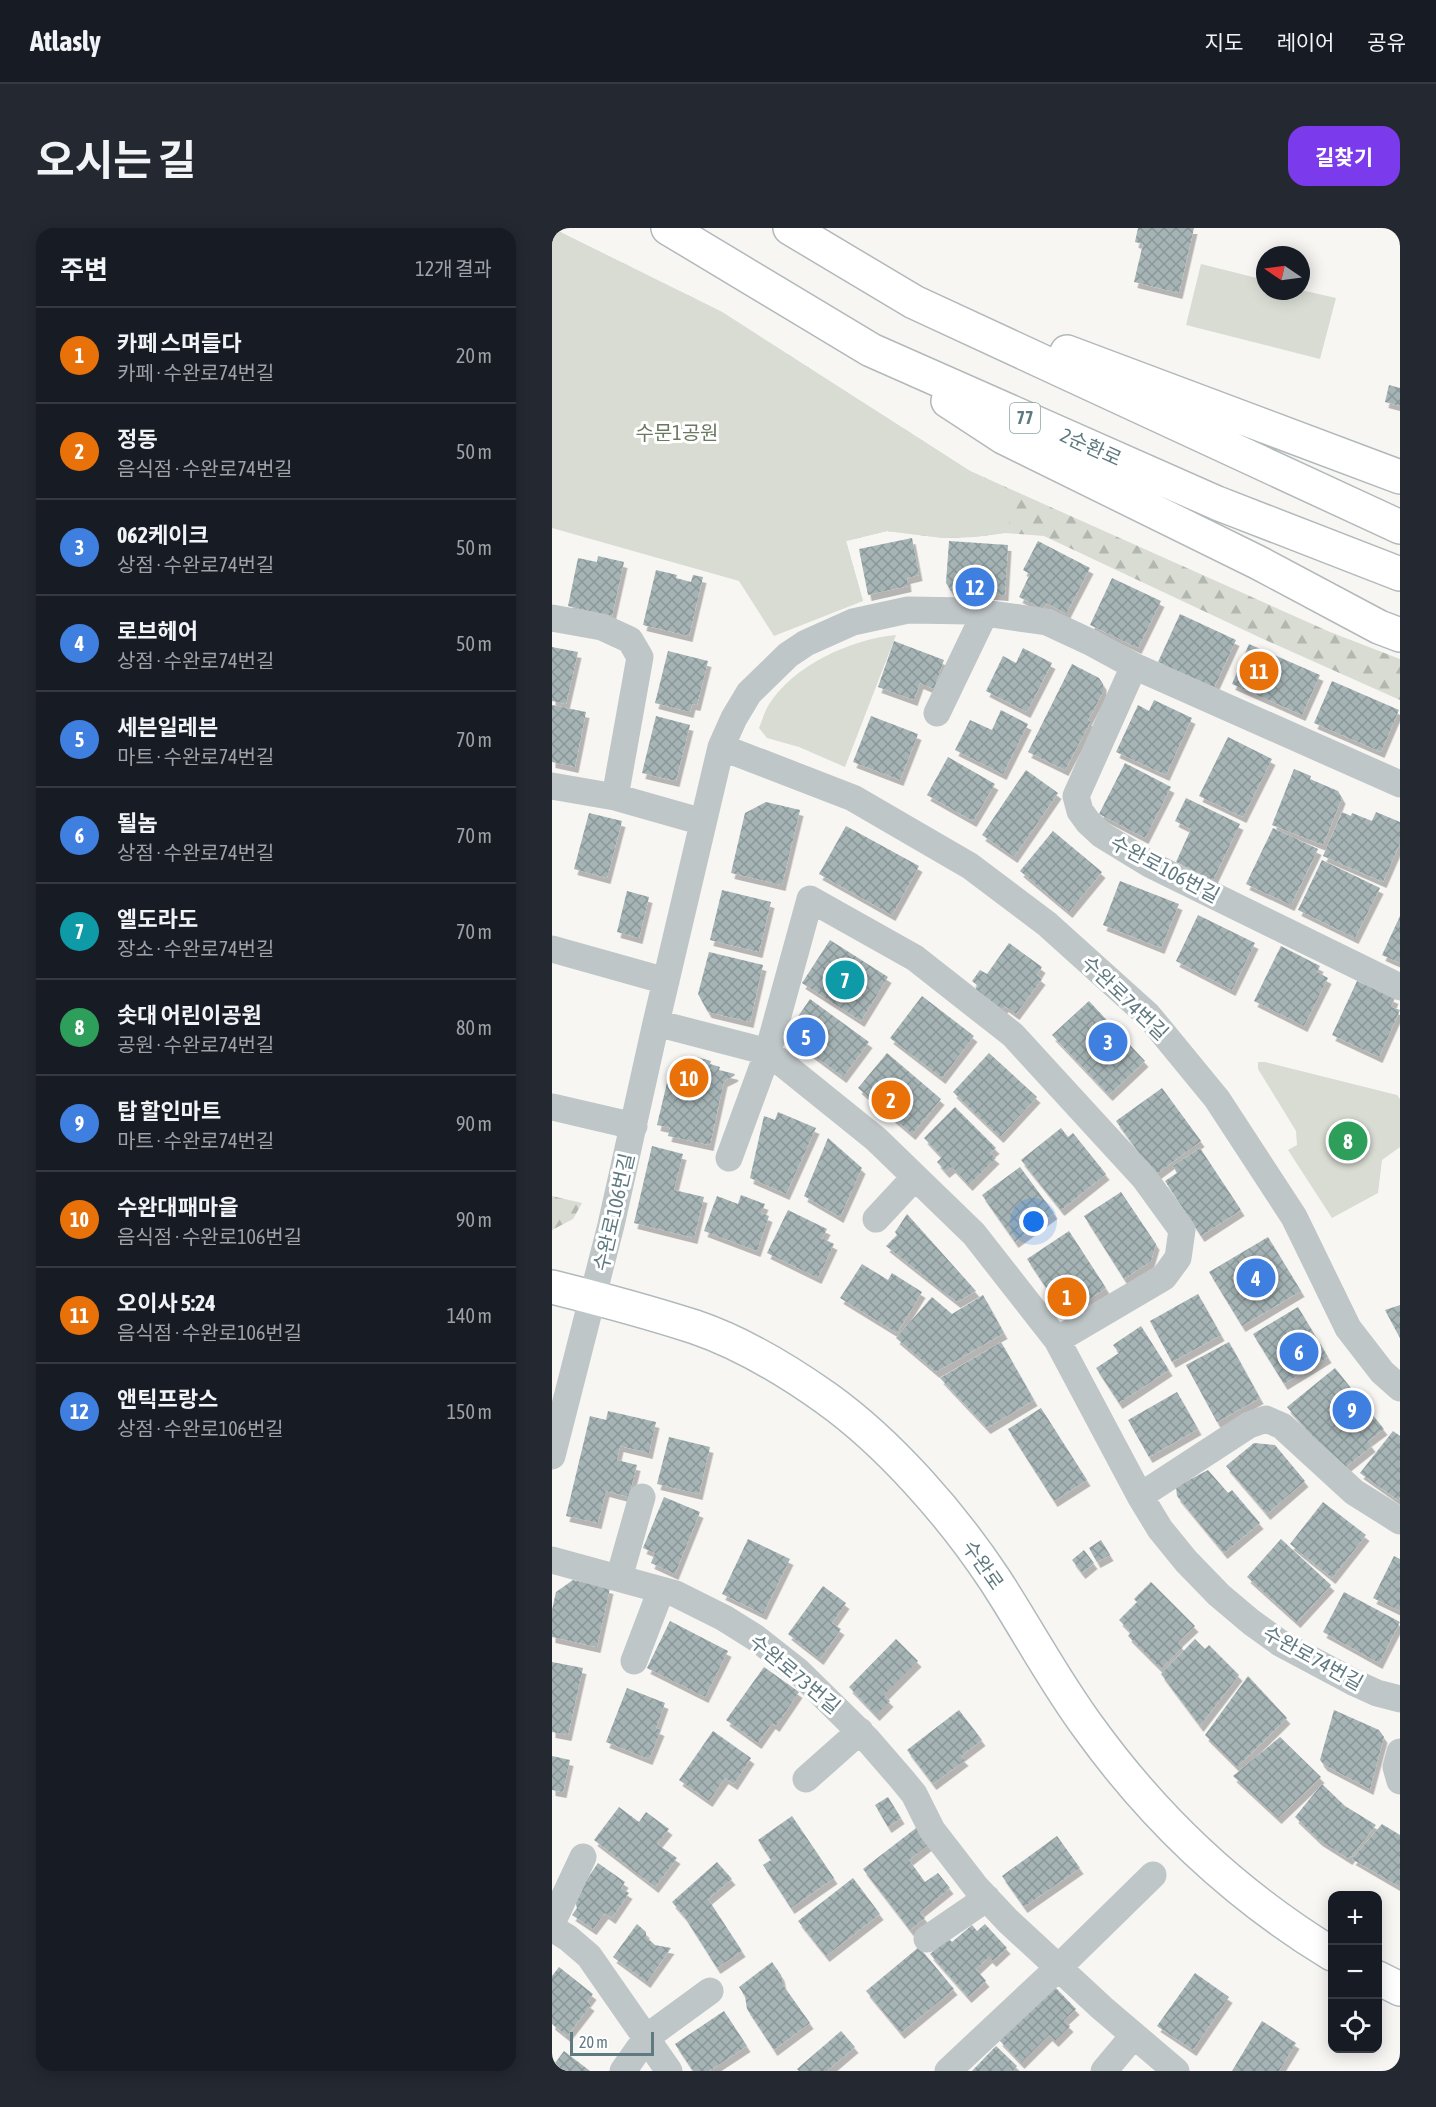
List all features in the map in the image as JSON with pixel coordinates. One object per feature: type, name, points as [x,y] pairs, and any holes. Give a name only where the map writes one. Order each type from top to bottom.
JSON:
[{"type":"main road","name":"2순환로","points":[[668,228],[871,350],[1217,503],[1400,574]]},
{"type":"main road","points":[[790,228],[914,302],[1400,527]]},
{"type":"main road","points":[[914,302],[1104,365],[1400,477]]},
{"type":"main road","points":[[871,350],[1003,437],[1259,562],[1379,627],[1400,635]]},
{"type":"main road","name":"수완로","points":[[552,1287],[697,1328],[749,1352],[826,1398],[872,1437],[947,1515],[995,1580],[1051,1673],[1088,1728],[1163,1819],[1212,1864],[1260,1903],[1300,1934],[1328,1952]]},
{"type":"main road","points":[[1382,1980],[1400,1989]]},
{"type":"street","name":"수완로106번길","points":[[552,1456],[634,1126],[721,747],[734,718],[749,693],[788,655],[806,643],[853,622],[908,610],[971,610],[1047,621],[1134,666],[1400,784]]},
{"type":"street","points":[[937,713],[985,613]]},
{"type":"street","points":[[552,618],[602,627],[630,640],[640,657],[615,797]]},
{"type":"street","name":"수완로106번길","points":[[1134,666],[1076,796],[1080,811],[1088,822],[1102,835],[1151,865],[1400,987]]},
{"type":"street","name":"수완로74번길","points":[[721,747],[854,798],[970,866],[1047,924],[1148,1016],[1217,1099],[1294,1217],[1348,1328],[1382,1372],[1400,1388]]},
{"type":"street","points":[[552,786],[615,797],[703,822]]},
{"type":"street","points":[[729,1158],[768,1052],[810,899],[915,958],[1013,1035],[1145,1179],[1182,1230],[1178,1258],[1164,1277],[1057,1340]]},
{"type":"street","points":[[552,949],[666,981]]},
{"type":"street","name":"수완로74번길","points":[[656,1023],[768,1052],[876,1139],[974,1234],[1057,1340],[1140,1496],[1160,1529],[1186,1561],[1219,1595],[1280,1643],[1318,1665],[1377,1693],[1400,1699]]},
{"type":"street","name":"수완로106번길","points":[[552,1107],[634,1126]]},
{"type":"street","points":[[876,1219],[915,1177]]},
{"type":"street","points":[[1140,1496],[1250,1425],[1266,1419],[1282,1426],[1354,1492],[1400,1521]]},
{"type":"street","points":[[619,1578],[642,1497]]},
{"type":"street","name":"수완로73번길","points":[[552,1560],[676,1594],[756,1638],[798,1671],[860,1731],[914,1794],[932,1830],[987,1899],[1058,1968],[1176,2071]]},
{"type":"street","points":[[634,1661],[661,1590]]},
{"type":"street","points":[[806,1779],[860,1731]]},
{"type":"street","points":[[1400,1752],[1396,1767],[1400,1780]]},
{"type":"street","points":[[552,1923],[583,1857]]},
{"type":"street","points":[[948,2071],[1153,1875]]},
{"type":"street","points":[[927,1939],[987,1899]]},
{"type":"street","points":[[552,1928],[589,1956],[669,2071]]},
{"type":"street","points":[[622,2071],[647,2037],[710,1991]]},
{"type":"street","points":[[1104,2071],[1134,2035]]},
{"type":"green space","points":[[552,228],[722,312],[970,471],[1330,632],[1400,659],[1400,700],[1261,638],[1044,536],[1005,533],[943,538],[887,531],[846,541],[863,601],[846,592]]},
{"type":"green space","name":"수문1공원","points":[[552,228],[722,312],[970,471],[1021,495],[1005,533],[943,538],[887,531],[846,541],[863,601],[774,636],[739,581],[552,528]]},
{"type":"green space","points":[[1201,264],[1256,278],[1256,300],[1310,300],[1310,292],[1336,298],[1320,359],[1186,325]]},
{"type":"green space","points":[[896,635],[845,767],[799,747],[767,738],[759,728],[768,706],[779,692],[807,667],[860,642]]},
{"type":"green space","points":[[1258,1062],[1397,1095],[1400,1099],[1400,1147],[1382,1160],[1378,1193],[1332,1218],[1288,1150],[1297,1145],[1296,1131],[1258,1069]]},
{"type":"green space","points":[[552,1196],[582,1203],[573,1219],[552,1230]]},
{"type":"building","points":[[1138,228],[1194,228],[1179,293],[1134,282],[1143,244],[1135,242]]},
{"type":"building","points":[[1389,385],[1400,388],[1400,406],[1385,402]]},
{"type":"building","points":[[912,538],[919,575],[907,578],[908,586],[868,595],[859,549]]},
{"type":"building","points":[[949,541],[1008,545],[1005,595],[951,591],[946,583]]},
{"type":"building","points":[[1038,541],[1090,568],[1066,614],[1047,603],[1043,609],[1019,597],[1030,574],[1023,570]]},
{"type":"building","points":[[598,556],[624,562],[612,616],[568,606],[578,558],[597,562]]},
{"type":"building","points":[[656,570],[677,575],[676,578],[691,582],[693,575],[703,577],[689,636],[643,625]]},
{"type":"building","points":[[1112,578],[1161,601],[1138,648],[1090,625]]},
{"type":"building","points":[[1180,614],[1236,640],[1214,688],[1158,662]]},
{"type":"building","points":[[894,641],[944,660],[934,689],[920,683],[914,700],[878,687]]},
{"type":"building","points":[[1249,644],[1320,675],[1302,715],[1232,684]]},
{"type":"building","points":[[552,647],[578,652],[566,704],[552,701]]},
{"type":"building","points":[[1023,648],[1052,663],[1027,712],[986,691],[1003,656],[1016,663]]},
{"type":"building","points":[[668,651],[708,661],[697,705],[692,704],[690,712],[655,703]]},
{"type":"building","points":[[1072,664],[1099,678],[1103,684],[1103,692],[1088,720],[1091,721],[1065,770],[1028,752]]},
{"type":"building","points":[[1332,681],[1399,710],[1381,752],[1314,723]]},
{"type":"building","points":[[1154,700],[1192,718],[1166,775],[1116,752],[1138,705],[1149,711]]},
{"type":"building","points":[[552,705],[586,712],[575,767],[552,762]]},
{"type":"building","points":[[1001,710],[1028,724],[1003,774],[955,750],[970,720],[992,730]]},
{"type":"building","points":[[656,716],[690,725],[676,781],[642,773]]},
{"type":"building","points":[[871,716],[918,734],[900,780],[853,762]]},
{"type":"building","points":[[1228,737],[1272,759],[1243,817],[1199,796]]},
{"type":"building","points":[[948,757],[995,784],[973,821],[927,795]]},
{"type":"building","points":[[1125,763],[1171,787],[1145,838],[1099,814]]},
{"type":"building","points":[[1294,769],[1338,791],[1342,798],[1323,845],[1272,825]]},
{"type":"building","points":[[1026,770],[1058,793],[1014,857],[982,835]]},
{"type":"building","points":[[1186,798],[1240,824],[1213,880],[1176,862],[1191,829],[1175,821]]},
{"type":"building","points":[[766,802],[800,810],[782,885],[731,873],[745,813]]},
{"type":"building","points":[[1342,812],[1351,816],[1352,813],[1372,821],[1376,812],[1400,822],[1400,843],[1383,882],[1323,856]]},
{"type":"building","points":[[589,813],[622,821],[607,878],[574,869]]},
{"type":"building","points":[[846,826],[919,866],[892,915],[819,874]]},
{"type":"building","points":[[1273,828],[1318,849],[1291,905],[1246,884]]},
{"type":"building","points":[[1053,831],[1102,872],[1069,912],[1020,871]]},
{"type":"building","points":[[1322,860],[1380,888],[1355,938],[1298,910]]},
{"type":"building","points":[[1120,881],[1179,904],[1161,948],[1103,925]]},
{"type":"building","points":[[722,890],[771,902],[759,952],[710,940]]},
{"type":"building","points":[[627,891],[649,897],[639,938],[617,932]]},
{"type":"building","points":[[1198,915],[1255,943],[1232,990],[1176,961]]},
{"type":"building","points":[[1400,916],[1400,963],[1382,955]]},
{"type":"building","points":[[830,940],[888,977],[861,1021],[802,983]]},
{"type":"building","points":[[1009,943],[1042,967],[1037,975],[1042,979],[1016,1014],[1005,1006],[1001,1011],[974,991],[978,986],[972,981],[980,970],[987,974]]},
{"type":"building","points":[[1281,946],[1320,966],[1317,972],[1328,978],[1304,1026],[1254,1001]]},
{"type":"building","points":[[709,952],[763,965],[750,1022],[708,1012],[698,994]]},
{"type":"building","points":[[1357,981],[1395,998],[1391,1007],[1400,1010],[1379,1057],[1332,1035]]},
{"type":"building","points":[[922,996],[974,1036],[942,1078],[890,1038]]},
{"type":"building","points":[[810,999],[869,1042],[843,1077],[792,1039],[804,1023],[797,1018]]},
{"type":"building","points":[[1089,1001],[1145,1061],[1109,1095],[1052,1035]]},
{"type":"building","points":[[887,1053],[941,1099],[912,1134],[858,1088]]},
{"type":"building","points":[[989,1053],[1037,1097],[1000,1137],[953,1092]]},
{"type":"building","points":[[697,1057],[711,1061],[710,1064],[720,1067],[719,1070],[735,1074],[724,1081],[710,1145],[668,1136],[670,1128],[657,1125],[669,1074],[674,1075],[675,1069],[680,1070]]},
{"type":"building","points":[[1162,1088],[1201,1141],[1155,1175],[1116,1121]]},
{"type":"building","points":[[955,1107],[996,1148],[990,1153],[996,1158],[969,1185],[952,1167],[946,1172],[937,1162],[942,1157],[924,1138]]},
{"type":"building","points":[[778,1112],[816,1128],[786,1194],[750,1178],[764,1116],[775,1120]]},
{"type":"building","points":[[1061,1128],[1068,1137],[1073,1133],[1106,1174],[1061,1210],[1021,1160]]},
{"type":"building","points":[[828,1138],[862,1168],[840,1217],[804,1196]]},
{"type":"building","points":[[652,1146],[683,1154],[674,1190],[704,1197],[694,1238],[634,1223]]},
{"type":"building","points":[[1200,1148],[1241,1210],[1201,1236],[1165,1181],[1177,1173],[1173,1166]]},
{"type":"building","points":[[1020,1167],[1054,1213],[1015,1242],[982,1195]]},
{"type":"building","points":[[1121,1192],[1156,1244],[1151,1261],[1124,1279],[1084,1216]]},
{"type":"building","points":[[741,1195],[765,1204],[761,1213],[769,1216],[757,1251],[704,1231],[717,1196],[738,1204]]},
{"type":"building","points":[[788,1210],[827,1229],[822,1238],[834,1244],[818,1278],[767,1253]]},
{"type":"building","points":[[907,1214],[976,1291],[957,1302],[886,1246],[897,1235],[895,1232]]},
{"type":"building","points":[[1069,1231],[1106,1288],[1072,1311],[1063,1313],[1027,1259]]},
{"type":"building","points":[[1268,1237],[1301,1291],[1242,1326],[1209,1272]]},
{"type":"building","points":[[862,1264],[888,1280],[892,1273],[922,1292],[897,1333],[840,1298]]},
{"type":"building","points":[[1198,1294],[1221,1335],[1172,1362],[1150,1321]]},
{"type":"building","points":[[983,1295],[1004,1333],[936,1372],[896,1338],[932,1297],[952,1314]]},
{"type":"building","points":[[1400,1305],[1400,1338],[1385,1310]]},
{"type":"building","points":[[1298,1307],[1328,1357],[1284,1384],[1253,1334]]},
{"type":"building","points":[[1141,1326],[1169,1370],[1119,1403],[1096,1368],[1119,1353],[1113,1345]]},
{"type":"building","points":[[1001,1342],[1034,1400],[987,1428],[940,1378]]},
{"type":"building","points":[[1229,1342],[1260,1398],[1217,1422],[1186,1365]]},
{"type":"building","points":[[1335,1368],[1384,1429],[1368,1441],[1372,1446],[1342,1470],[1287,1407]]},
{"type":"building","points":[[1177,1392],[1198,1429],[1149,1457],[1128,1420]]},
{"type":"building","points":[[1041,1408],[1087,1480],[1054,1501],[1008,1429]]},
{"type":"building","points":[[608,1411],[656,1422],[649,1453],[620,1446],[617,1460],[637,1465],[629,1497],[606,1491],[598,1523],[566,1516],[590,1416],[606,1420]]},
{"type":"building","points":[[1393,1431],[1400,1436],[1400,1498],[1398,1500],[1360,1473]]},
{"type":"building","points":[[669,1437],[710,1447],[699,1494],[657,1484]]},
{"type":"building","points":[[1254,1443],[1275,1445],[1305,1481],[1267,1514],[1226,1466]]},
{"type":"building","points":[[1208,1470],[1228,1493],[1232,1490],[1260,1523],[1224,1553],[1177,1496],[1176,1487]]},
{"type":"building","points":[[664,1497],[700,1512],[675,1574],[651,1563],[655,1553],[643,1548]]},
{"type":"building","points":[[1323,1502],[1366,1535],[1332,1578],[1290,1544]]},
{"type":"building","points":[[748,1539],[790,1559],[763,1614],[722,1594]]},
{"type":"building","points":[[1281,1539],[1331,1585],[1297,1622],[1247,1577]]},
{"type":"building","points":[[1101,1540],[1110,1555],[1097,1562],[1089,1548]]},
{"type":"building","points":[[1084,1550],[1094,1563],[1082,1573],[1072,1560]]},
{"type":"building","points":[[1394,1556],[1400,1559],[1400,1611],[1373,1598]]},
{"type":"building","points":[[573,1580],[610,1588],[597,1647],[552,1637],[552,1610],[556,1592]]},
{"type":"building","points":[[1151,1582],[1195,1626],[1178,1642],[1183,1647],[1161,1669],[1128,1636],[1131,1632],[1119,1620],[1137,1602],[1134,1599]]},
{"type":"building","points":[[823,1586],[846,1603],[832,1623],[841,1629],[820,1659],[788,1634]]},
{"type":"building","points":[[1344,1592],[1400,1622],[1379,1663],[1323,1632]]},
{"type":"building","points":[[670,1621],[728,1651],[705,1697],[647,1668]]},
{"type":"building","points":[[896,1639],[918,1661],[884,1695],[890,1701],[876,1715],[849,1687]]},
{"type":"building","points":[[1195,1639],[1205,1649],[1209,1645],[1239,1675],[1200,1726],[1161,1674]]},
{"type":"building","points":[[552,1662],[583,1668],[568,1735],[552,1732]]},
{"type":"building","points":[[764,1667],[799,1692],[776,1726],[772,1723],[758,1743],[726,1720]]},
{"type":"building","points":[[1248,1676],[1287,1718],[1237,1767],[1205,1735]]},
{"type":"building","points":[[627,1688],[665,1703],[656,1728],[661,1730],[649,1759],[606,1742]]},
{"type":"building","points":[[959,1710],[982,1740],[961,1756],[965,1760],[933,1784],[907,1750]]},
{"type":"building","points":[[1334,1710],[1379,1730],[1384,1737],[1370,1789],[1324,1765],[1320,1760]]},
{"type":"building","points":[[713,1731],[751,1758],[734,1784],[725,1778],[709,1801],[679,1780]]},
{"type":"building","points":[[1280,1737],[1321,1777],[1278,1818],[1233,1776]]},
{"type":"building","points":[[552,1756],[570,1760],[563,1792],[552,1790]]},
{"type":"building","points":[[1322,1784],[1345,1806],[1376,1825],[1349,1859],[1319,1840],[1295,1817]]},
{"type":"building","points":[[888,1797],[901,1818],[888,1827],[875,1805]]},
{"type":"building","points":[[619,1807],[639,1822],[646,1812],[669,1829],[657,1844],[677,1858],[655,1887],[594,1840]]},
{"type":"building","points":[[792,1816],[834,1878],[791,1908],[763,1865],[771,1860],[758,1840]]},
{"type":"building","points":[[1382,1824],[1400,1835],[1400,1887],[1352,1859]]},
{"type":"building","points":[[920,1825],[933,1841],[909,1860],[925,1882],[938,1873],[950,1888],[920,1912],[925,1918],[910,1930],[863,1869]]},
{"type":"building","points":[[1057,1836],[1080,1868],[1024,1907],[1002,1876]]},
{"type":"building","points":[[717,1862],[732,1879],[708,1899],[742,1951],[717,1968],[684,1916],[672,1902]]},
{"type":"building","points":[[598,1863],[625,1882],[621,1888],[629,1893],[612,1918],[605,1913],[593,1929],[572,1915],[577,1908],[574,1898]]},
{"type":"building","points":[[853,1878],[880,1914],[826,1956],[798,1921]]},
{"type":"building","points":[[637,1924],[655,1945],[671,1948],[647,1982],[613,1957]]},
{"type":"building","points":[[985,1924],[1007,1948],[993,1961],[989,1957],[976,1969],[986,1981],[968,1997],[930,1954],[948,1938],[952,1942],[972,1925],[977,1931]]},
{"type":"building","points":[[919,1947],[954,1989],[901,2033],[866,1991]]},
{"type":"building","points":[[772,1962],[781,1975],[783,1985],[810,2023],[774,2050],[747,2009],[745,1996],[739,1987]]},
{"type":"building","points":[[559,1967],[593,1994],[587,2002],[591,2005],[567,2036],[552,2024],[552,1976]]},
{"type":"building","points":[[1195,1973],[1229,1997],[1193,2050],[1157,2026]]},
{"type":"building","points":[[1055,1987],[1076,2009],[1064,2020],[1070,2026],[1055,2041],[1049,2035],[1021,2063],[999,2040]]},
{"type":"building","points":[[724,2011],[747,2046],[709,2071],[693,2071],[675,2044]]},
{"type":"building","points":[[1262,2021],[1296,2043],[1279,2071],[1232,2071]]},
{"type":"building","points":[[841,2031],[855,2047],[829,2071],[799,2071],[797,2069]]},
{"type":"building","points":[[996,2046],[1017,2066],[1013,2071],[972,2071]]},
{"type":"building","points":[[564,2051],[590,2071],[552,2071],[552,2067]]},
{"type":"place","name":"앤틱프랑스","points":[[975,587]]},
{"type":"place","name":"오이사 5:24","points":[[1259,671]]},
{"type":"place","name":"엘도라도","points":[[845,980]]},
{"type":"place","name":"세븐일레븐","points":[[806,1037]]},
{"type":"place","name":"062케이크","points":[[1108,1042]]},
{"type":"place","name":"수완대패마을","points":[[689,1078]]},
{"type":"place","name":"정동","points":[[891,1100]]},
{"type":"place","name":"솟대 어린이공원","points":[[1348,1141]]},
{"type":"place","name":"로브헤어","points":[[1256,1278]]},
{"type":"place","name":"카페 스며들다","points":[[1067,1297]]},
{"type":"place","name":"될놈","points":[[1299,1352]]},
{"type":"place","name":"탑 할인마트","points":[[1352,1410]]}]
